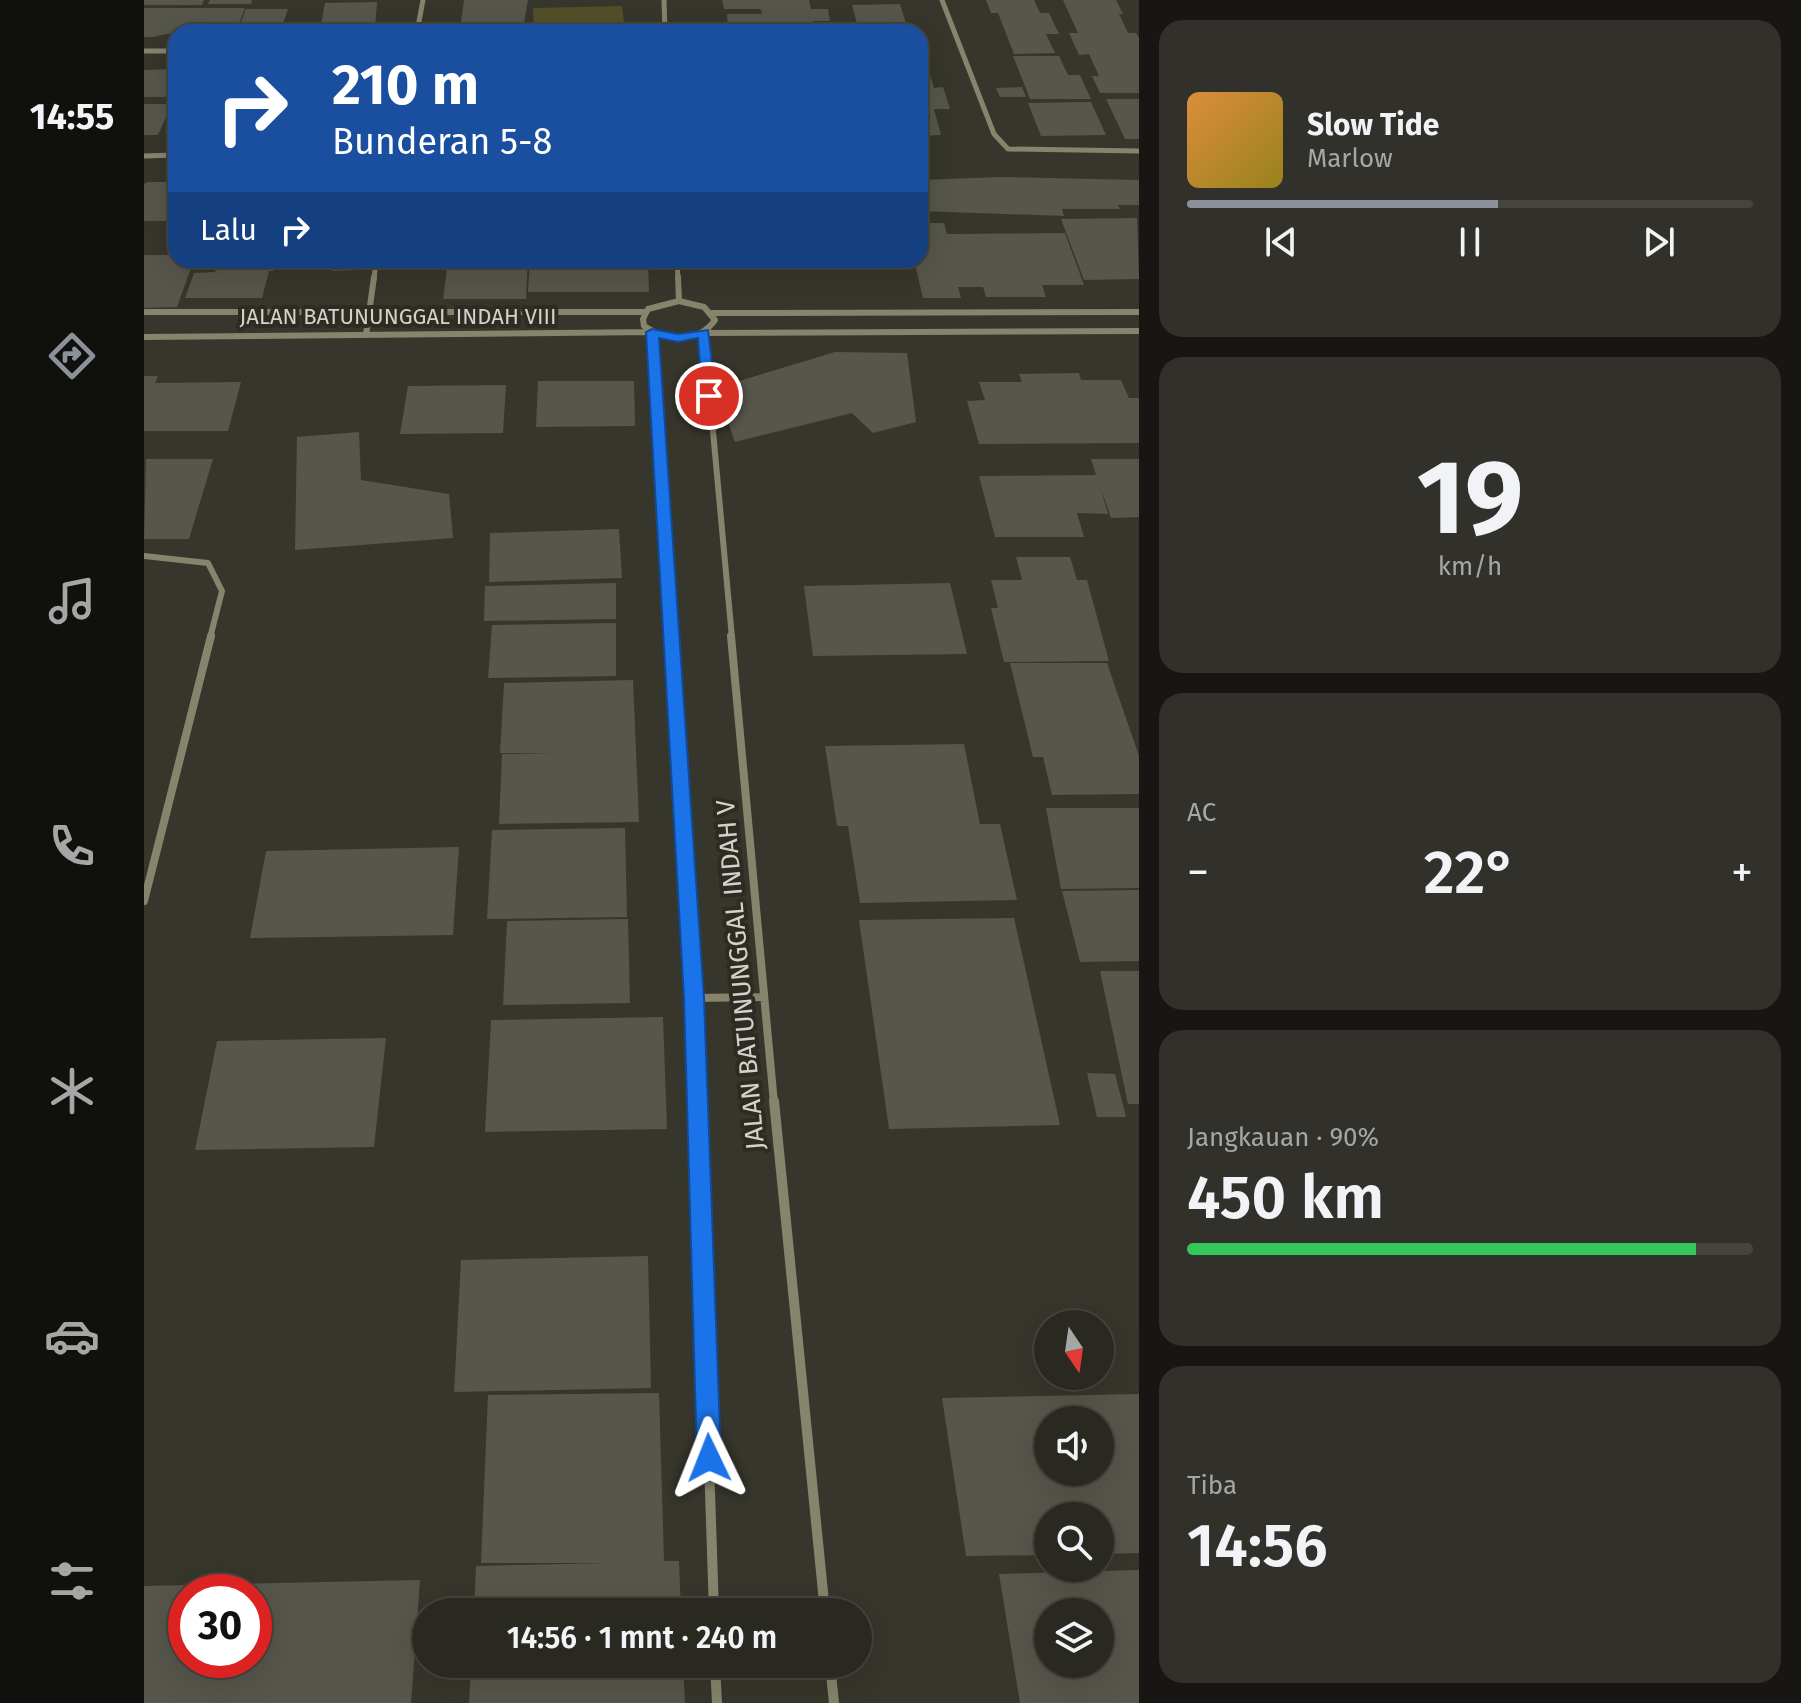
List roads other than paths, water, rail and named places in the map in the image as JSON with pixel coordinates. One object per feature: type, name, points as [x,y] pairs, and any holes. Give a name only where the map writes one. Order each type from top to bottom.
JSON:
[{"type":"street","points":[[418,24],[423,0]]},
{"type":"street","points":[[664,0],[665,24]]},
{"type":"street","points":[[942,0],[994,134],[1008,149],[1139,151]]},
{"type":"street","points":[[144,51],[168,51]]},
{"type":"street","points":[[144,156],[168,155]]},
{"type":"street","points":[[366,335],[375,268]]},
{"type":"street","points":[[677,268],[679,301],[704,307],[715,320],[704,333]]},
{"type":"street","name":"JALAN BATUNUNGGAL INDAH VIII","points":[[144,312],[644,312],[653,306],[679,301]]},
{"type":"street","name":"JALAN BATUNUNGGAL INDAH V","points":[[644,312],[644,326],[652,332],[694,998],[714,1598]]},
{"type":"street","points":[[712,313],[1139,312]]},
{"type":"street","points":[[704,333],[1139,331]]},
{"type":"street","name":"JALAN BATUNUNGGAL INDAH VIII","points":[[144,337],[652,332],[678,338],[704,333]]},
{"type":"street","name":"JALAN BATUNUNGGAL INDAH V","points":[[704,333],[764,997],[824,1598]]},
{"type":"street","points":[[144,556],[208,563],[222,591],[144,901]]},
{"type":"street","points":[[694,998],[764,997]]},
{"type":"street","points":[[716,1678],[717,1703]]},
{"type":"street","points":[[831,1678],[834,1703]]}]
